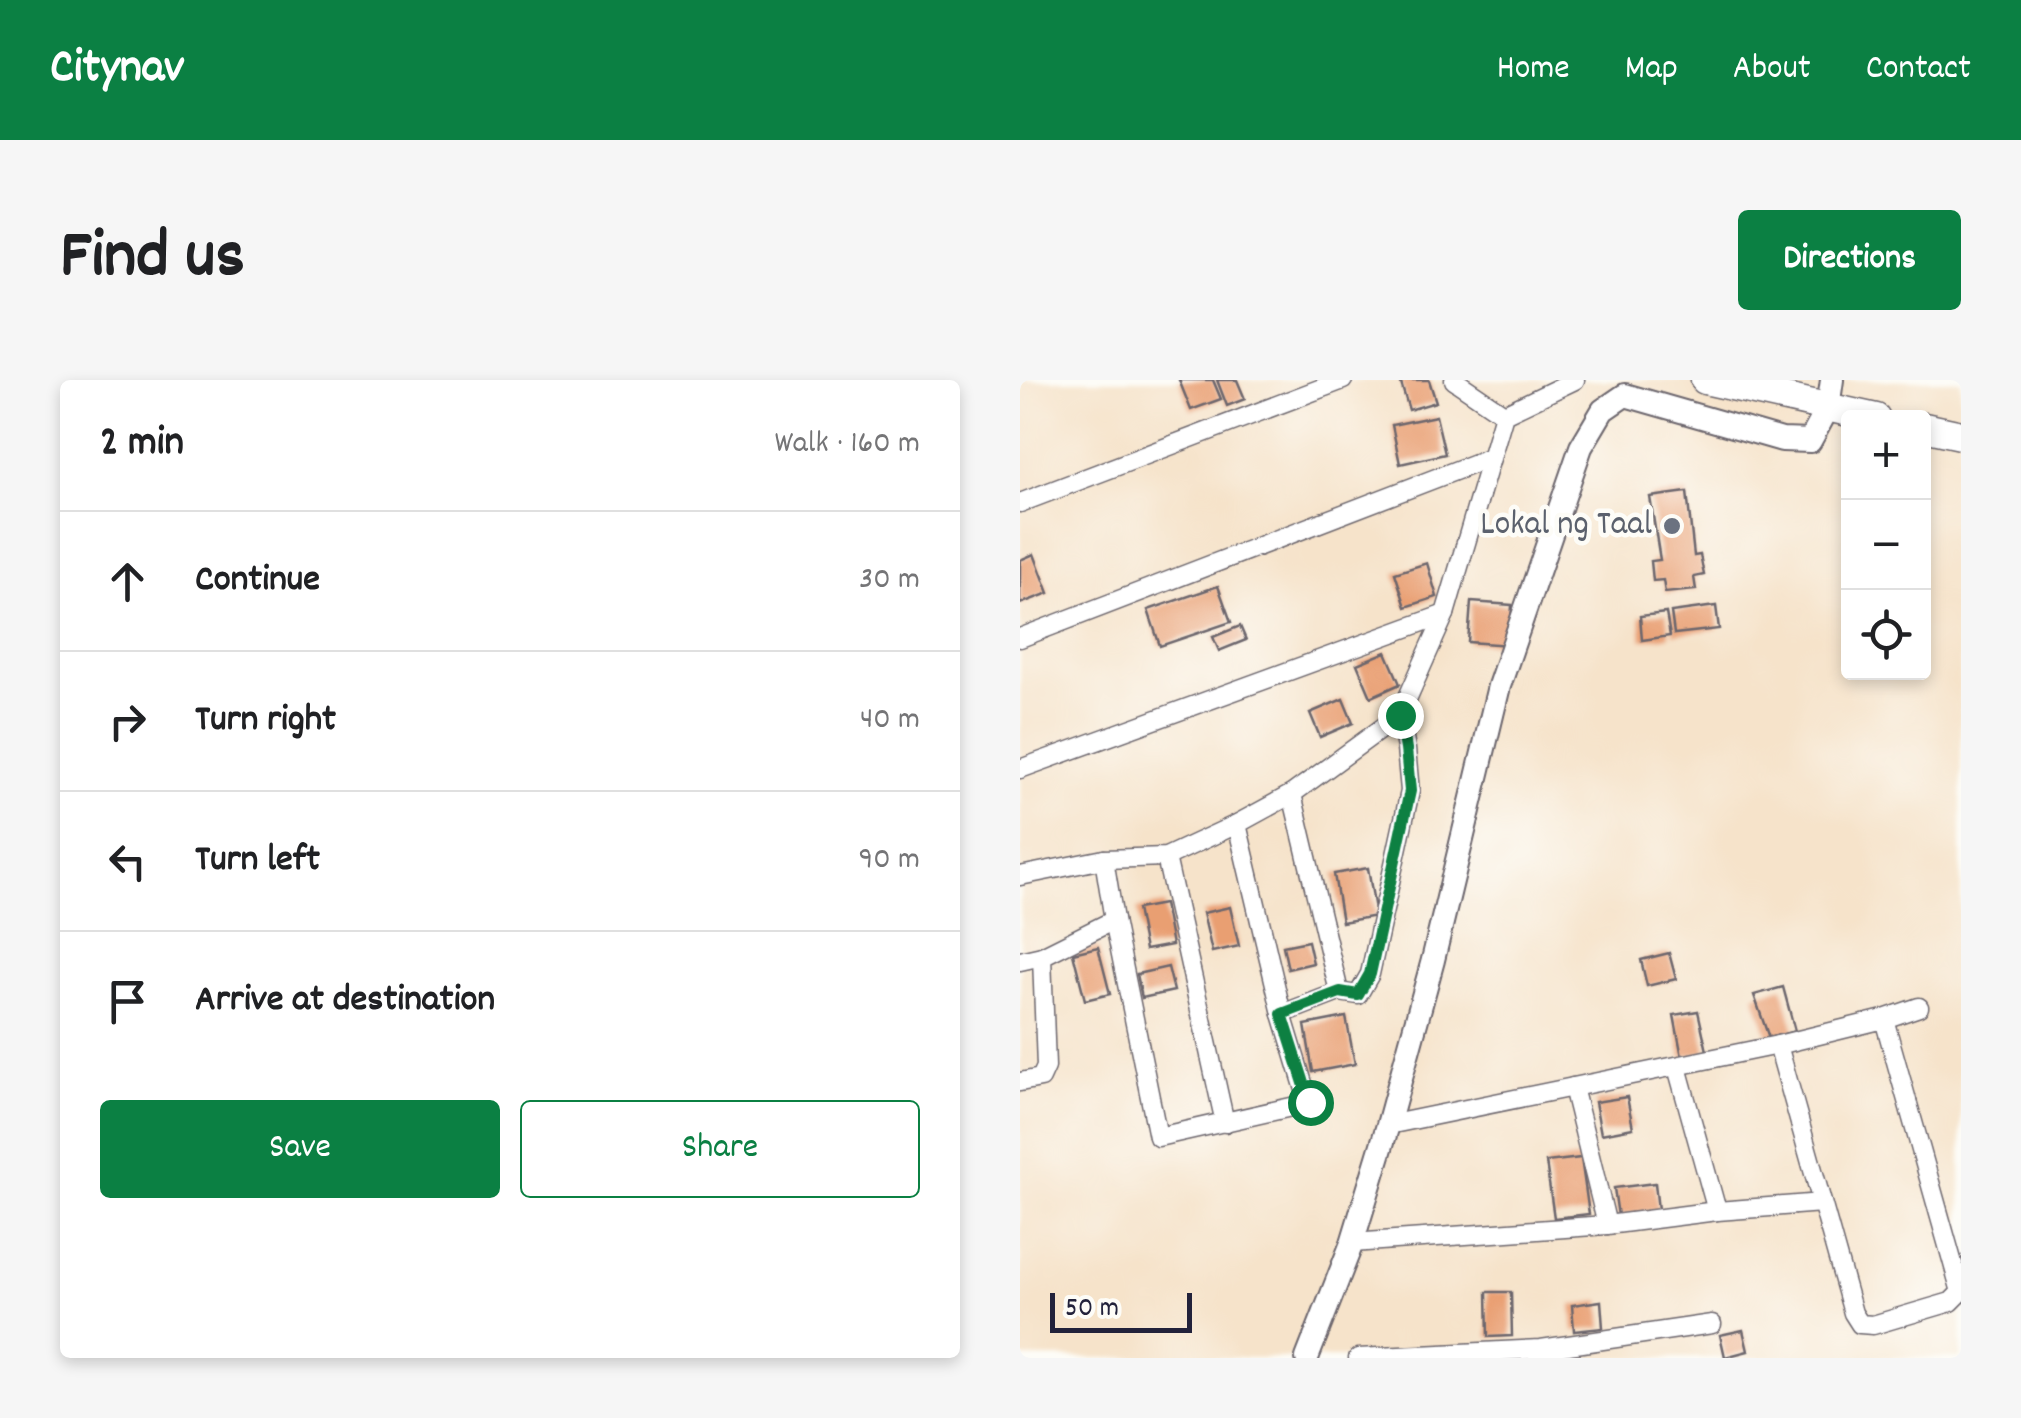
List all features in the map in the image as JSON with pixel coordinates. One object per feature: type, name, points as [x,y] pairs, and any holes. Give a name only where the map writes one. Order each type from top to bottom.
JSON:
[{"type":"main road","points":[[1705,380],[1830,394],[1861,410]]},
{"type":"main road","points":[[1931,429],[1961,435]]},
{"type":"street","points":[[1020,503],[1343,380]]},
{"type":"street","points":[[1454,380],[1504,414]]},
{"type":"street","points":[[1020,876],[1104,859],[1166,857],[1292,794],[1400,715],[1445,614],[1504,414],[1576,380]]},
{"type":"street","points":[[1307,1358],[1352,1243],[1388,1125],[1433,960],[1499,686],[1582,447],[1603,410],[1625,395],[1782,440],[1810,441],[1830,394]]},
{"type":"street","points":[[1020,638],[1491,457]]},
{"type":"street","points":[[1020,770],[1445,614]]},
{"type":"street","points":[[1282,1014],[1340,992],[1358,995],[1370,974],[1410,791],[1400,715]]},
{"type":"street","points":[[1292,794],[1340,992]]},
{"type":"street","points":[[1104,859],[1158,1137],[1310,1102],[1282,1014],[1236,824]]},
{"type":"street","points":[[1166,857],[1225,1124]]},
{"type":"street","points":[[1020,961],[1042,956],[1114,920]]},
{"type":"street","points":[[1020,1082],[1042,1078],[1046,1067],[1042,956]]},
{"type":"street","points":[[1388,1125],[1778,1045],[1920,1007]]},
{"type":"street","points":[[1778,1045],[1853,1314],[1860,1324],[1873,1325],[1951,1302],[1961,1292],[1884,1019]]},
{"type":"street","points":[[1677,1067],[1717,1211]]},
{"type":"street","points":[[1574,1087],[1608,1225]]},
{"type":"street","points":[[1352,1243],[1608,1225],[1822,1203]]},
{"type":"street","points":[[1358,1358],[1541,1348],[1712,1324]]},
{"type":"building","points":[[1179,380],[1213,380],[1221,399],[1191,410]]},
{"type":"building","points":[[1217,380],[1237,380],[1245,399],[1227,406]]},
{"type":"building","points":[[1400,380],[1429,380],[1436,402],[1409,410]]},
{"type":"building","points":[[1436,416],[1445,454],[1400,464],[1392,425]]},
{"type":"building","name":"Lokal ng Taal","points":[[1687,492],[1694,556],[1700,555],[1704,575],[1694,577],[1696,590],[1665,593],[1663,580],[1653,581],[1651,561],[1660,560],[1650,497]]},
{"type":"building","points":[[1034,554],[1049,593],[1020,604],[1020,560]]},
{"type":"building","points":[[1427,563],[1437,597],[1406,607],[1395,573]]},
{"type":"building","points":[[1218,586],[1231,622],[1160,646],[1148,610]]},
{"type":"building","points":[[1471,602],[1512,605],[1510,645],[1468,642]]},
{"type":"building","points":[[1716,606],[1719,629],[1674,634],[1671,612]]},
{"type":"building","points":[[1666,613],[1670,636],[1642,640],[1640,616]]},
{"type":"building","points":[[1240,626],[1246,640],[1219,651],[1213,637]]},
{"type":"building","points":[[1386,652],[1400,684],[1371,697],[1357,664]]},
{"type":"building","points":[[1343,699],[1353,723],[1320,737],[1310,713]]},
{"type":"building","points":[[1368,868],[1376,916],[1342,922],[1334,874]]},
{"type":"building","points":[[1164,904],[1172,945],[1145,950],[1137,909]]},
{"type":"building","points":[[1230,907],[1239,946],[1212,952],[1203,913]]},
{"type":"building","points":[[1308,941],[1313,963],[1288,969],[1283,946]]},
{"type":"building","points":[[1098,947],[1110,994],[1085,1000],[1073,953]]},
{"type":"building","points":[[1669,953],[1676,979],[1647,986],[1641,960]]},
{"type":"building","points":[[1168,967],[1174,991],[1142,998],[1137,974]]},
{"type":"building","points":[[1783,987],[1795,1031],[1769,1038],[1754,995]]},
{"type":"building","points":[[1698,1011],[1707,1051],[1682,1057],[1674,1015]]},
{"type":"building","points":[[1346,1017],[1355,1064],[1313,1072],[1305,1025]]},
{"type":"building","points":[[1627,1097],[1633,1128],[1601,1134],[1595,1102]]},
{"type":"building","points":[[1581,1158],[1589,1214],[1554,1218],[1546,1162]]},
{"type":"building","points":[[1655,1183],[1658,1210],[1618,1216],[1614,1188]]},
{"type":"building","points":[[1487,1292],[1511,1292],[1512,1336],[1488,1337]]},
{"type":"building","points":[[1601,1301],[1603,1328],[1574,1331],[1572,1305]]},
{"type":"building","points":[[1743,1330],[1748,1351],[1725,1357],[1720,1335]]},
{"type":"place","name":"Lokal ng Taal","points":[[1672,526]]},
{"type":"route","points":[[1310,1102],[1282,1014],[1340,992],[1358,995],[1370,974],[1410,791],[1400,715]]}]
